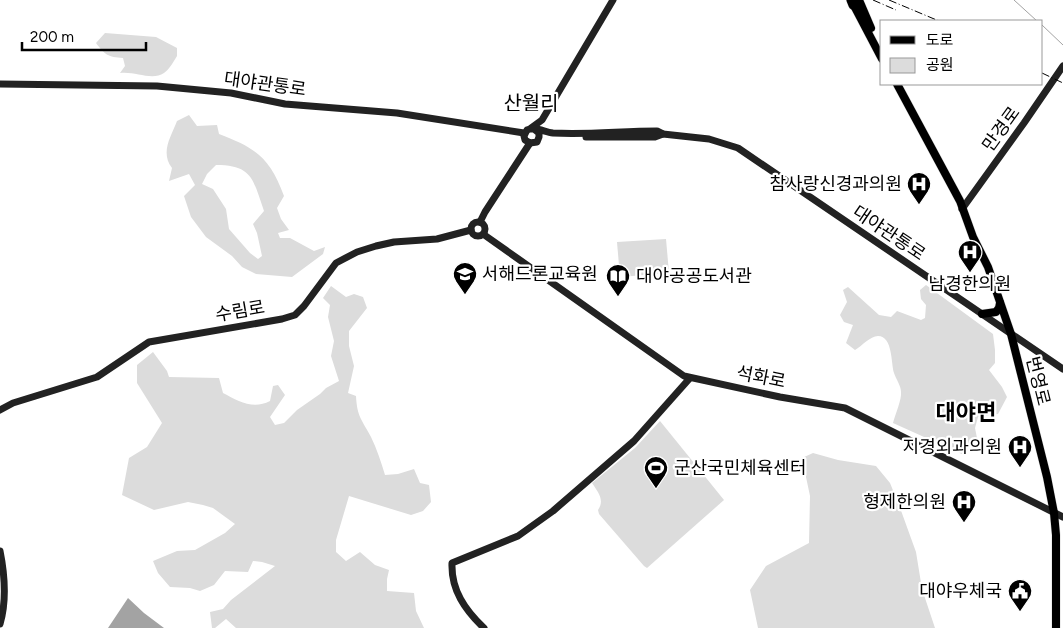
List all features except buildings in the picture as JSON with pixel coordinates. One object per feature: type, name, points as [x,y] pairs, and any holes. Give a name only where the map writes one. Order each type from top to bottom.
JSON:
[{"type":"main road","points":[[535,129],[539,133],[538,140],[530,144],[525,140],[524,133],[535,129],[542,120],[614,0]]},
{"type":"main road","points":[[853,1],[880,47]]},
{"type":"main road","points":[[853,1],[880,55]]},
{"type":"main road","name":"만경로","points":[[962,209],[1024,124],[1063,66]]},
{"type":"main road","name":"대야관통로","points":[[0,84],[157,86],[222,92],[285,104],[397,113],[524,133]]},
{"type":"main road","name":"번영로","points":[[897,85],[962,209],[988,268],[1010,334],[1047,477],[1054,513],[1056,535],[1056,628]]},
{"type":"main road","name":"대야관통로","points":[[535,129],[577,134],[626,131],[657,132],[710,139],[738,148],[1063,369]]},
{"type":"main road","name":"대야관통로","points":[[538,140],[550,136],[655,138],[662,134]]},
{"type":"main road","name":"수림로","points":[[0,410],[12,404],[97,378],[149,342],[282,320],[295,315],[336,264],[364,249],[394,242],[438,239],[471,230],[473,224],[480,222],[530,144]]},
{"type":"main road","points":[[471,230],[476,236],[484,234],[485,226],[480,222]]},
{"type":"main road","name":"석화로","points":[[484,234],[684,376],[780,397],[845,408],[1063,517]]},
{"type":"main road","points":[[982,314],[996,312],[1000,303]]},
{"type":"main road","points":[[484,628],[469,613],[456,589],[452,575],[452,563],[518,536],[547,516],[634,442],[690,378]]},
{"type":"main road","points":[[0,551],[5,592],[4,611],[0,624]]},
{"type":"green space","points":[[105,33],[156,37],[177,48],[177,56],[168,70],[159,75],[149,76],[120,73],[125,66],[123,58],[107,55],[96,43]]},
{"type":"green space","points":[[189,115],[197,126],[217,125],[219,134],[243,144],[260,156],[273,172],[284,196],[277,208],[281,219],[289,230],[278,233],[280,238],[290,238],[314,251],[325,247],[323,254],[292,277],[256,274],[242,267],[232,256],[206,237],[191,217],[184,196],[195,185],[189,174],[169,181],[172,168],[167,156],[167,150],[177,121]],"holes":[[[216,165],[245,171],[250,176],[264,211],[253,224],[262,256],[258,259],[250,253],[229,229],[226,209],[213,189],[202,184],[207,174]]]},
{"type":"green space","points":[[666,239],[669,273],[620,277],[617,242]]},
{"type":"green space","points":[[926,285],[993,334],[995,363],[989,370],[1007,397],[998,414],[978,417],[975,428],[977,438],[964,455],[893,423],[901,392],[894,373],[889,345],[883,337],[875,336],[855,350],[846,343],[853,325],[844,322],[840,315],[847,302],[843,290],[848,287],[879,315],[891,317],[897,311],[921,320],[925,318],[926,305],[921,299],[920,290]]},
{"type":"green space","points":[[331,286],[346,297],[354,294],[363,297],[367,308],[349,331],[349,346],[354,366],[348,393],[356,396],[359,414],[375,446],[385,475],[398,474],[414,469],[420,483],[429,485],[431,502],[423,511],[411,515],[349,496],[336,540],[336,552],[346,561],[360,552],[375,565],[389,570],[387,591],[414,593],[416,611],[424,628],[236,628],[226,619],[215,628],[212,628],[210,612],[223,609],[231,600],[275,566],[253,561],[248,572],[225,571],[214,585],[200,591],[190,588],[170,587],[158,573],[153,561],[177,551],[195,550],[225,533],[235,524],[213,508],[203,505],[188,502],[154,510],[122,495],[129,458],[147,447],[162,423],[137,383],[137,365],[153,352],[167,371],[169,377],[219,378],[223,393],[252,405],[264,404],[270,401],[273,386],[278,385],[285,395],[270,417],[275,425],[284,423],[297,410],[326,388],[339,381],[331,356],[334,341],[328,317],[330,305],[323,298]]},
{"type":"green space","name":"군산국민체육센터","points":[[660,421],[724,500],[647,568],[599,514],[598,510],[601,499],[592,483],[635,448]]},
{"type":"green space","points":[[813,453],[838,460],[876,466],[890,483],[916,552],[922,589],[935,628],[758,628],[750,590],[766,566],[809,543],[810,496],[802,458]]},
{"type":"shaded area","points":[[128,598],[144,613],[164,628],[108,628]]},
{"type":"waterway","points":[[1014,0],[1036,20]]},
{"type":"waterway","points":[[1043,26],[1063,45]]},
{"type":"railway","points":[[873,0],[896,10]]},
{"type":"railway","points":[[889,0],[937,20]]},
{"type":"railway","points":[[1043,73],[1063,83]]},
{"type":"place","name":"참사랑신경과의원","points":[[919,205]]},
{"type":"place","name":"남경한의원","points":[[970,273]]},
{"type":"place","name":"서해드론교육원","points":[[465,295]]},
{"type":"place","name":"대야공공도서관","points":[[618,297]]},
{"type":"place","name":"지경외과의원","points":[[1020,468]]},
{"type":"place","name":"군산국민체육센터","points":[[656,489]]},
{"type":"place","name":"형제한의원","points":[[964,523]]},
{"type":"place","name":"대야우체국","points":[[1020,612]]},
{"type":"district","name":"산월리","points":[[531,103]]},
{"type":"district","name":"대야면","points":[[966,412]]}]
